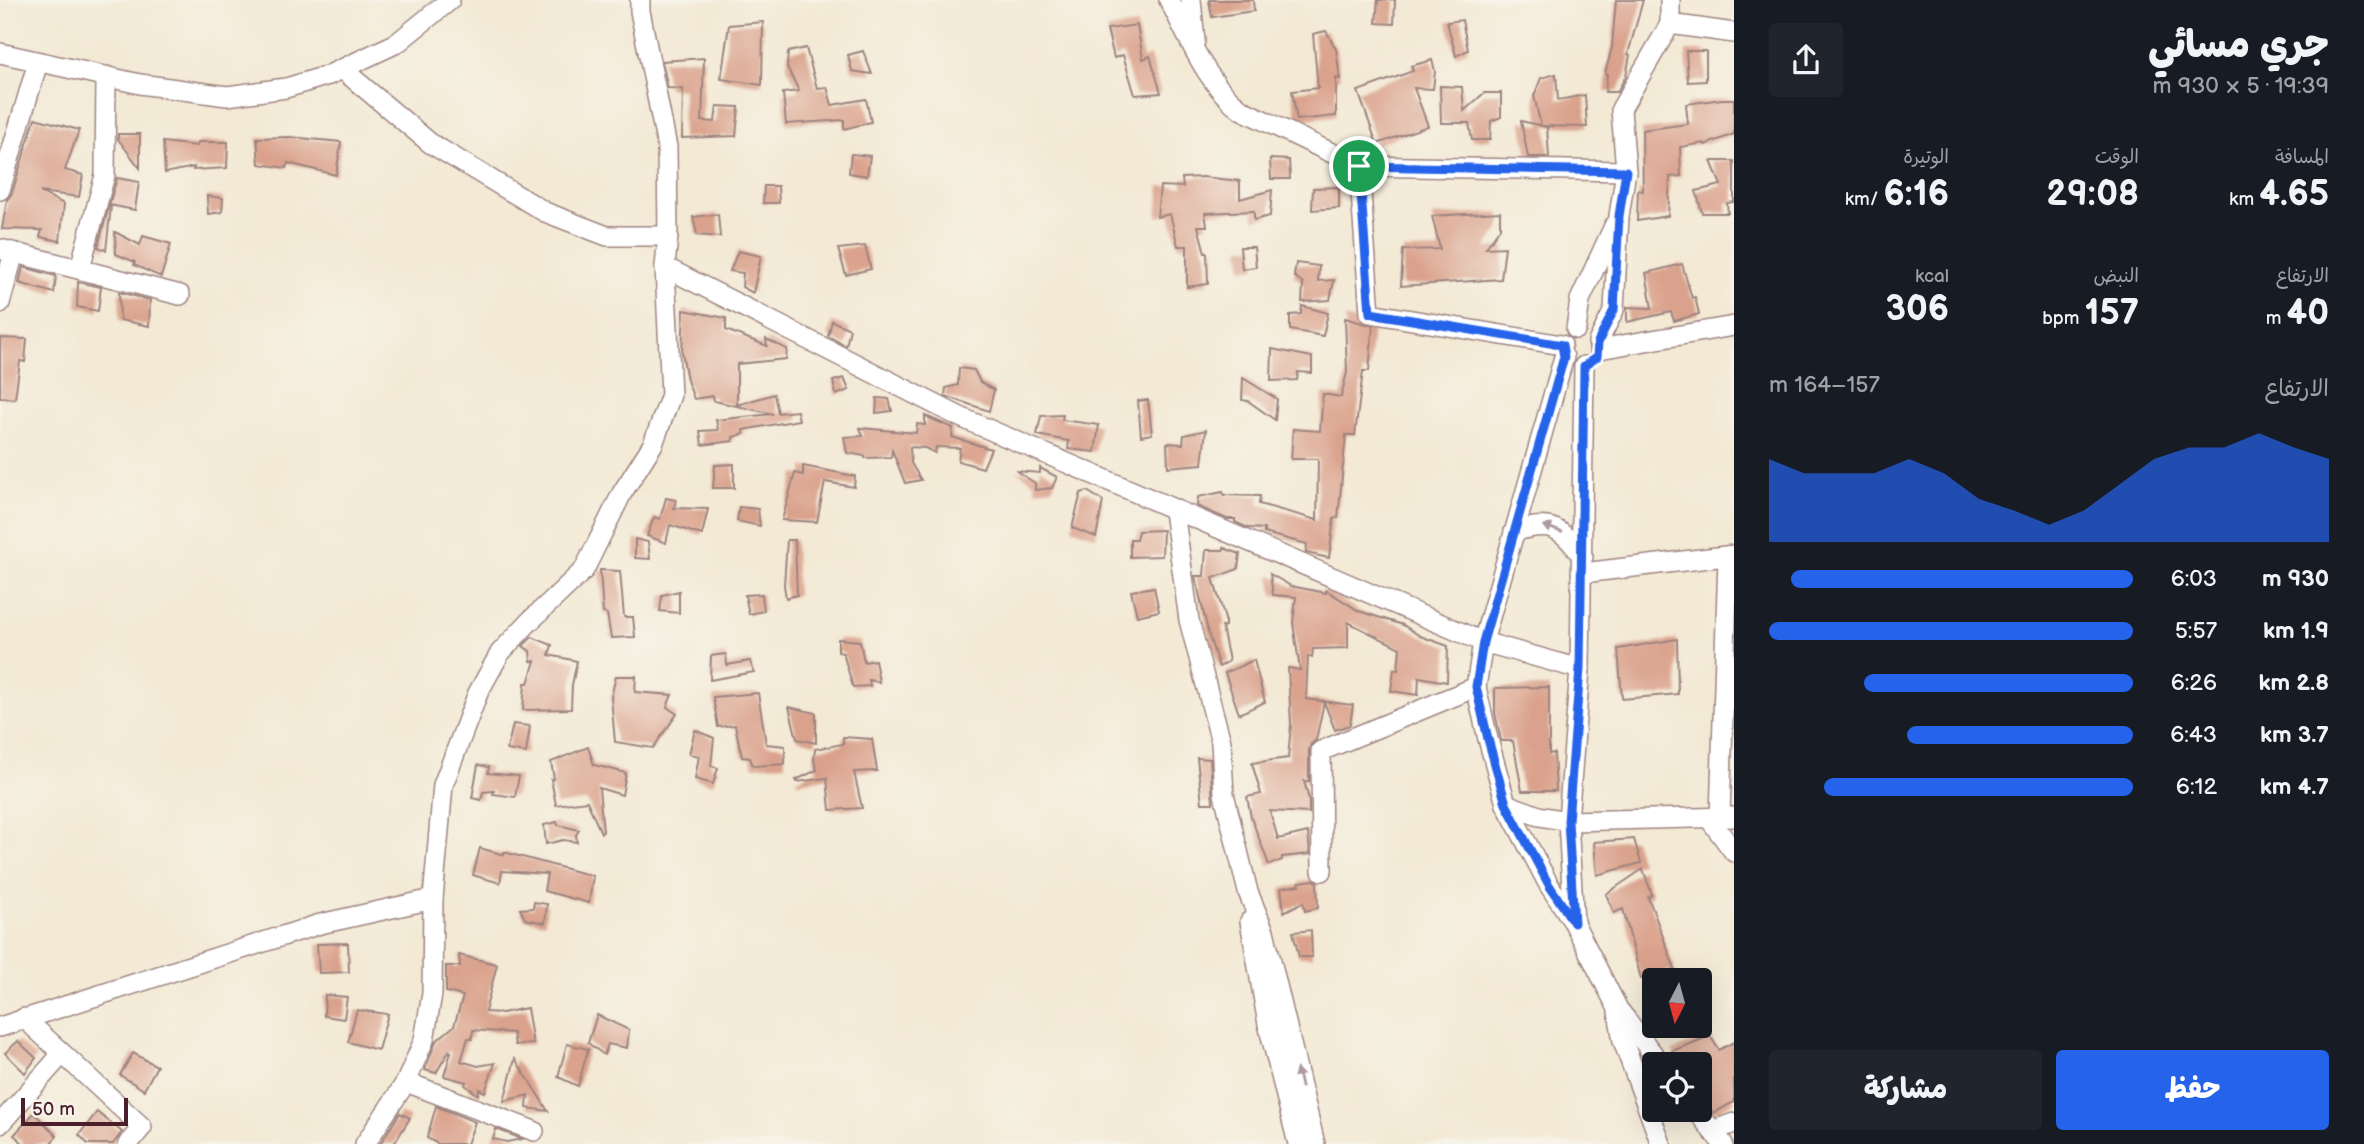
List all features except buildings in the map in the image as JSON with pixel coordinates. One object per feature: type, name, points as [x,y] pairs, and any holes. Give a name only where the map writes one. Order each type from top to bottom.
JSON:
[{"type":"street","points":[[0,53],[140,84],[227,96],[286,88],[342,69],[397,43],[450,0]]},
{"type":"street","points":[[365,1144],[406,1082],[424,1040],[432,994],[433,900],[443,785],[478,693],[500,653],[528,622],[584,570],[622,493],[653,444],[671,395],[665,267],[668,236],[667,148],[639,0]]},
{"type":"street","points":[[1169,0],[1213,82],[1235,105],[1359,166],[1626,171]]},
{"type":"street","points":[[1191,0],[1196,49]]},
{"type":"street","points":[[1359,166],[1370,313],[1563,351],[1573,365],[1584,366],[1594,360],[1614,310],[1619,216],[1626,171],[1621,109],[1670,24],[1671,0]]},
{"type":"street","points":[[1670,24],[1734,33]]},
{"type":"street","points":[[0,190],[37,62]]},
{"type":"street","points":[[342,69],[430,143],[545,212],[607,236],[668,236]]},
{"type":"street","points":[[80,268],[104,175],[106,76]]},
{"type":"street","points":[[1577,329],[1580,300],[1619,216]]},
{"type":"street","points":[[0,303],[7,251],[180,295]]},
{"type":"street","points":[[665,267],[960,417],[1483,642],[1580,669]]},
{"type":"street","points":[[1599,346],[1734,326]]},
{"type":"street","points":[[1599,346],[1592,332],[1577,329],[1566,335],[1483,642],[1476,687],[1506,804],[1549,885],[1574,923],[1618,1009],[1652,1052]]},
{"type":"street","points":[[1574,923],[1568,821],[1580,669],[1584,366]]},
{"type":"street","points":[[1174,511],[1189,620],[1221,742],[1224,794],[1248,892],[1264,931],[1315,1144]]},
{"type":"street","points":[[1514,532],[1538,525],[1562,531],[1583,565]]},
{"type":"street","points":[[1583,565],[1731,555],[1721,817],[1734,852]]},
{"type":"street","points":[[1322,871],[1321,751],[1476,687]]},
{"type":"street","points":[[1506,804],[1539,816],[1568,821],[1721,817]]},
{"type":"street","points":[[1248,892],[1251,932],[1268,1024],[1298,1144]]},
{"type":"street","points":[[0,1027],[320,924],[433,900]]},
{"type":"street","points":[[1618,1009],[1623,1041],[1661,1144]]},
{"type":"street","points":[[24,1018],[142,1127],[128,1144]]},
{"type":"street","points":[[0,1124],[62,1054]]},
{"type":"street","points":[[406,1082],[534,1132]]},
{"type":"street","points":[[1705,1122],[1718,1138],[1734,1123]]},
{"type":"route","points":[[1359,166],[1626,171],[1619,216],[1614,310],[1598,342],[1597,357],[1584,366],[1580,669],[1568,821],[1574,923],[1549,885],[1506,804],[1476,687],[1483,642],[1564,357],[1562,345],[1370,313],[1359,166]]}]
